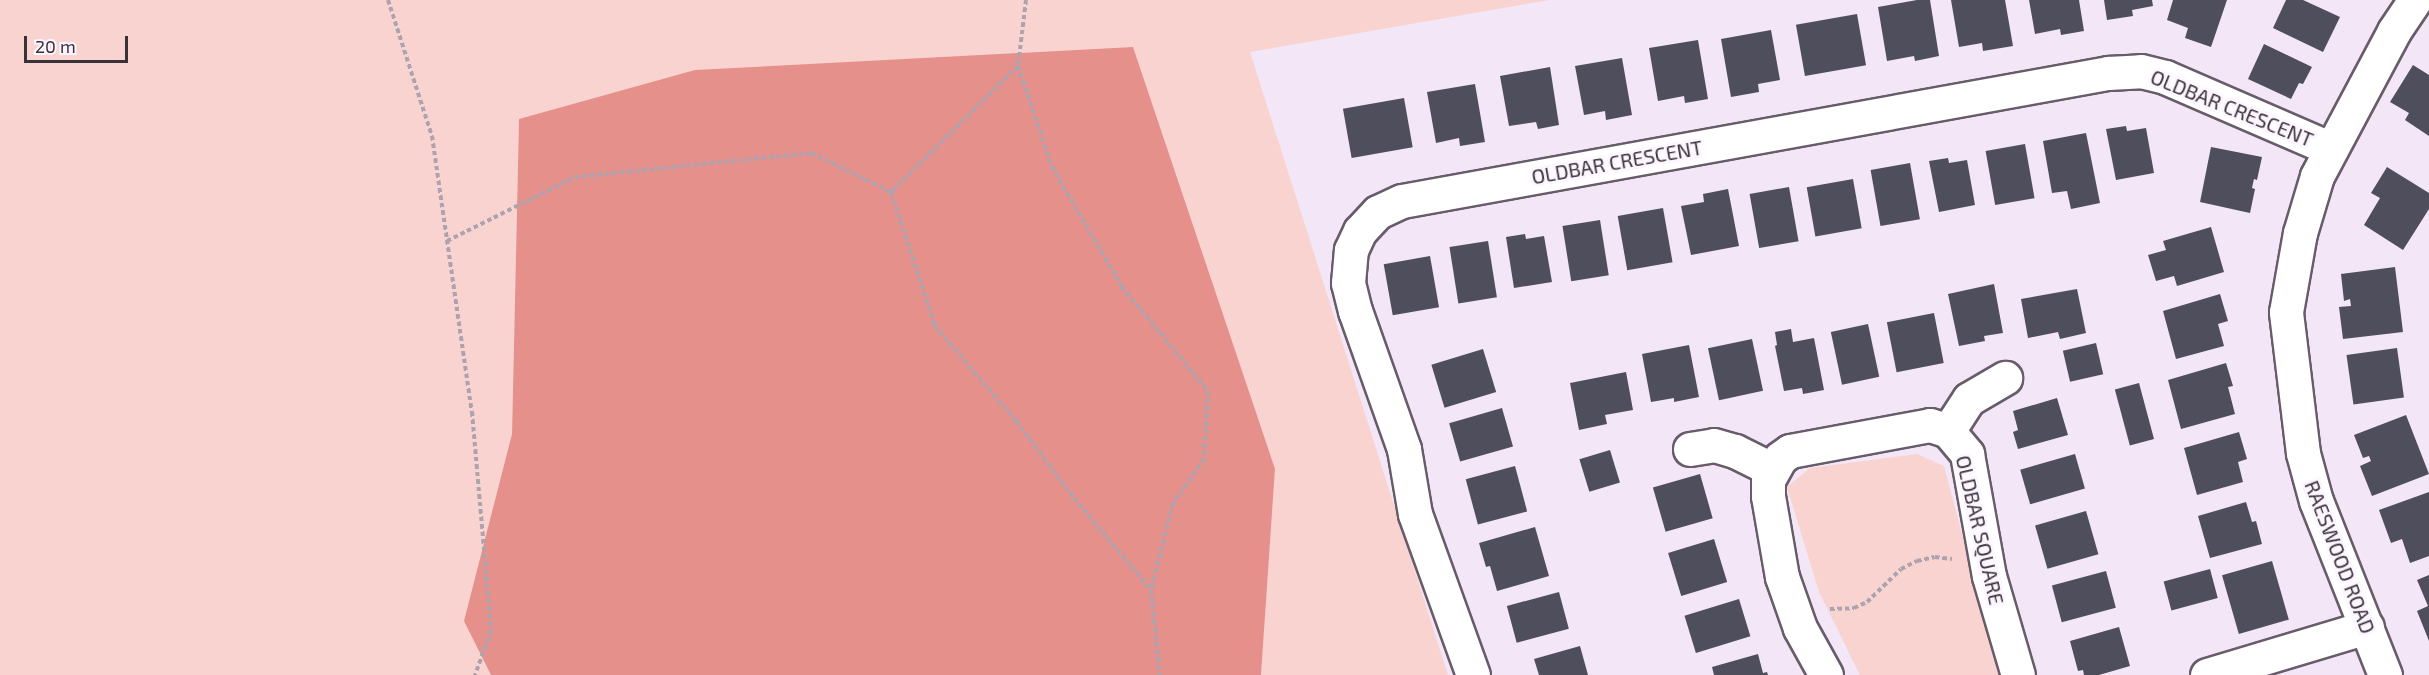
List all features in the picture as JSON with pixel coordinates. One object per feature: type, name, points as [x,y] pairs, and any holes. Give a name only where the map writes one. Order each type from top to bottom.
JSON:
[{"type":"street","name":"RAESWOOD ROAD","points":[[2385,675],[2316,501],[2303,453],[2286,312],[2300,232],[2317,176],[2394,30],[2415,0]]},
{"type":"street","name":"OLDBAR CRESCENT","points":[[1473,675],[1415,514],[1404,449],[1355,311],[1348,284],[1351,250],[1360,231],[1378,212],[1402,201],[2108,73],[2142,71],[2166,77],[2331,149]]},
{"type":"street","points":[[1948,431],[1969,399],[2005,378]]},
{"type":"street","name":"OLDBAR SQUARE","points":[[1773,470],[1780,458],[1790,451],[1913,426],[1930,425],[1948,431],[1967,454],[1987,563],[2018,675]]},
{"type":"street","points":[[1690,449],[1714,445],[1735,451],[1773,470],[1768,480],[1768,496],[1782,577],[1794,611],[1826,675]]},
{"type":"street","points":[[2207,675],[2367,627]]},
{"type":"path","points":[[388,0],[432,136],[472,412],[491,631],[475,675]]},
{"type":"path","points":[[1026,0],[1018,66],[1052,166],[1122,287],[1208,391],[1204,459],[1173,503],[1151,590],[1160,675]]},
{"type":"path","points":[[891,192],[1018,66]]},
{"type":"path","points":[[447,241],[575,177],[812,153],[891,192],[935,326],[1016,421],[1074,498],[1151,590]]},
{"type":"path","points":[[1794,611],[1854,609],[1867,602],[1901,569],[1917,561],[1935,557],[1987,563]]},
{"type":"shaded area","points":[[0,0],[1549,0],[1250,52],[1448,675],[1261,675],[1275,469],[519,119],[512,434],[465,621],[491,675],[0,675]]},
{"type":"shaded area","points":[[1133,47],[1275,469],[1261,675],[491,675],[464,621],[512,434],[519,119],[695,70]]},
{"type":"shaded area","points":[[1917,454],[1944,466],[1999,675],[1860,675],[1819,592],[1787,487],[1810,468]]},
{"type":"building","points":[[1930,0],[1939,56],[1915,61],[1914,56],[1887,61],[1878,7]]},
{"type":"building","points":[[1951,0],[2005,0],[2013,46],[1983,51],[1982,43],[1959,47]]},
{"type":"building","points":[[2029,0],[2079,0],[2084,31],[2061,35],[2060,29],[2035,34]]},
{"type":"building","points":[[2104,0],[2152,0],[2153,6],[2132,10],[2133,16],[2107,20]]},
{"type":"building","points":[[2173,0],[2227,0],[2211,47],[2185,38],[2188,28],[2167,20]]},
{"type":"building","points":[[2286,0],[2303,0],[2340,17],[2323,52],[2273,28]]},
{"type":"building","points":[[1857,14],[1866,65],[1805,76],[1796,25]]},
{"type":"building","points":[[1771,30],[1780,80],[1758,84],[1759,92],[1731,97],[1721,39]]},
{"type":"building","points":[[1698,40],[1708,99],[1685,103],[1684,96],[1658,101],[1649,48]]},
{"type":"building","points":[[2264,44],[2312,67],[2303,84],[2299,83],[2291,99],[2248,79]]},
{"type":"building","points":[[1622,58],[1632,115],[1606,120],[1605,111],[1584,115],[1575,66]]},
{"type":"building","points":[[2413,65],[2429,75],[2429,136],[2405,120],[2409,113],[2390,102]]},
{"type":"building","points":[[1550,67],[1559,125],[1538,129],[1536,122],[1509,126],[1500,76]]},
{"type":"building","points":[[1475,84],[1485,142],[1460,146],[1459,138],[1436,143],[1427,92]]},
{"type":"building","points":[[1404,98],[1413,147],[1352,158],[1343,109]]},
{"type":"building","points":[[2126,126],[2127,131],[2146,128],[2154,173],[2116,180],[2106,129]]},
{"type":"building","points":[[2086,133],[2100,203],[2071,209],[2067,191],[2052,193],[2043,141]]},
{"type":"building","points":[[2025,144],[2035,198],[1995,205],[1986,151]]},
{"type":"building","points":[[2211,147],[2262,157],[2257,180],[2254,179],[2252,188],[2255,189],[2250,213],[2200,202]]},
{"type":"building","points":[[1948,158],[1949,163],[1967,160],[1975,205],[1939,212],[1929,161]]},
{"type":"building","points":[[1910,163],[1920,219],[1881,226],[1871,170]]},
{"type":"building","points":[[2387,167],[2429,193],[2429,209],[2403,250],[2364,225],[2380,198],[2371,193]]},
{"type":"building","points":[[1853,179],[1862,228],[1815,236],[1807,187]]},
{"type":"building","points":[[1789,187],[1799,241],[1759,248],[1750,194]]},
{"type":"building","points":[[1728,189],[1739,246],[1691,255],[1681,206],[1704,202],[1703,194]]},
{"type":"building","points":[[1663,208],[1673,262],[1627,270],[1618,216]]},
{"type":"building","points":[[1600,220],[1609,275],[1571,281],[1562,226]]},
{"type":"building","points":[[2211,227],[2224,272],[2177,286],[2174,276],[2156,281],[2148,255],[2166,250],[2163,241]]},
{"type":"building","points":[[1525,234],[1526,239],[1544,236],[1552,282],[1514,288],[1506,237]]},
{"type":"building","points":[[1488,241],[1497,297],[1458,303],[1449,247]]},
{"type":"building","points":[[1430,256],[1439,307],[1393,315],[1384,264]]},
{"type":"building","points":[[2395,267],[2403,332],[2343,339],[2339,307],[2351,306],[2350,299],[2344,301],[2341,274]]},
{"type":"building","points":[[1994,284],[2003,333],[1984,336],[1985,341],[1959,346],[1948,294]]},
{"type":"building","points":[[2077,289],[2086,333],[2060,339],[2058,332],[2028,338],[2021,299]]},
{"type":"building","points":[[2220,294],[2228,321],[2218,324],[2224,346],[2176,359],[2163,311]]},
{"type":"building","points":[[1934,313],[1944,363],[1897,372],[1887,322]]},
{"type":"building","points":[[1868,324],[1879,377],[1842,385],[1831,332]]},
{"type":"building","points":[[1791,329],[1793,342],[1814,338],[1824,390],[1803,394],[1802,388],[1784,391],[1775,346],[1777,345],[1775,332]]},
{"type":"building","points":[[1752,339],[1763,391],[1719,400],[1708,348]]},
{"type":"building","points":[[2096,343],[2103,374],[2070,382],[2063,351]]},
{"type":"building","points":[[1689,345],[1699,397],[1674,402],[1674,398],[1651,402],[1642,354]]},
{"type":"building","points":[[2397,348],[2404,398],[2353,405],[2346,355]]},
{"type":"building","points":[[1483,349],[1496,392],[1445,408],[1431,365]]},
{"type":"building","points":[[2226,363],[2233,386],[2228,387],[2235,414],[2181,429],[2168,380]]},
{"type":"building","points":[[1626,372],[1633,410],[1605,415],[1607,424],[1579,430],[1570,383]]},
{"type":"building","points":[[2139,383],[2154,439],[2130,445],[2115,389]]},
{"type":"building","points":[[2057,398],[2068,435],[2018,449],[2013,432],[2018,430],[2013,411]]},
{"type":"building","points":[[1502,408],[1513,446],[1460,462],[1449,423]]},
{"type":"building","points":[[2406,415],[2429,474],[2372,496],[2360,466],[2371,461],[2369,456],[2363,458],[2354,435]]},
{"type":"building","points":[[2239,432],[2247,459],[2238,462],[2243,482],[2197,495],[2184,448]]},
{"type":"building","points":[[1610,450],[1620,483],[1589,492],[1579,459]]},
{"type":"building","points":[[2075,454],[2085,489],[2030,504],[2020,470]]},
{"type":"building","points":[[1515,466],[1527,511],[1478,525],[1466,479]]},
{"type":"building","points":[[1700,474],[1713,518],[1666,532],[1653,488]]},
{"type":"building","points":[[2429,492],[2429,556],[2410,563],[2402,539],[2391,543],[2379,510]]},
{"type":"building","points":[[2246,502],[2252,522],[2256,521],[2262,544],[2210,558],[2198,516]]},
{"type":"building","points":[[2086,511],[2098,554],[2047,569],[2035,526]]},
{"type":"building","points":[[1535,527],[1549,576],[1497,591],[1490,566],[1486,567],[1479,543]]},
{"type":"building","points":[[1714,539],[1727,582],[1681,596],[1668,553]]},
{"type":"building","points":[[2272,561],[2289,620],[2239,634],[2222,575]]},
{"type":"building","points":[[2210,569],[2218,598],[2171,610],[2164,581]]},
{"type":"building","points":[[2106,571],[2116,608],[2062,622],[2052,585]]},
{"type":"building","points":[[2429,575],[2429,641],[2417,611],[2428,606],[2417,580]]},
{"type":"building","points":[[1559,592],[1569,629],[1517,643],[1507,606]]},
{"type":"building","points":[[1739,599],[1750,636],[1696,653],[1684,616]]},
{"type":"building","points":[[2119,627],[2130,666],[2099,675],[2084,675],[2083,670],[2078,671],[2070,641]]},
{"type":"building","points":[[1580,646],[1588,675],[1539,675],[1534,659]]},
{"type":"building","points":[[1758,654],[1763,673],[1767,672],[1768,675],[1714,675],[1712,667]]}]
